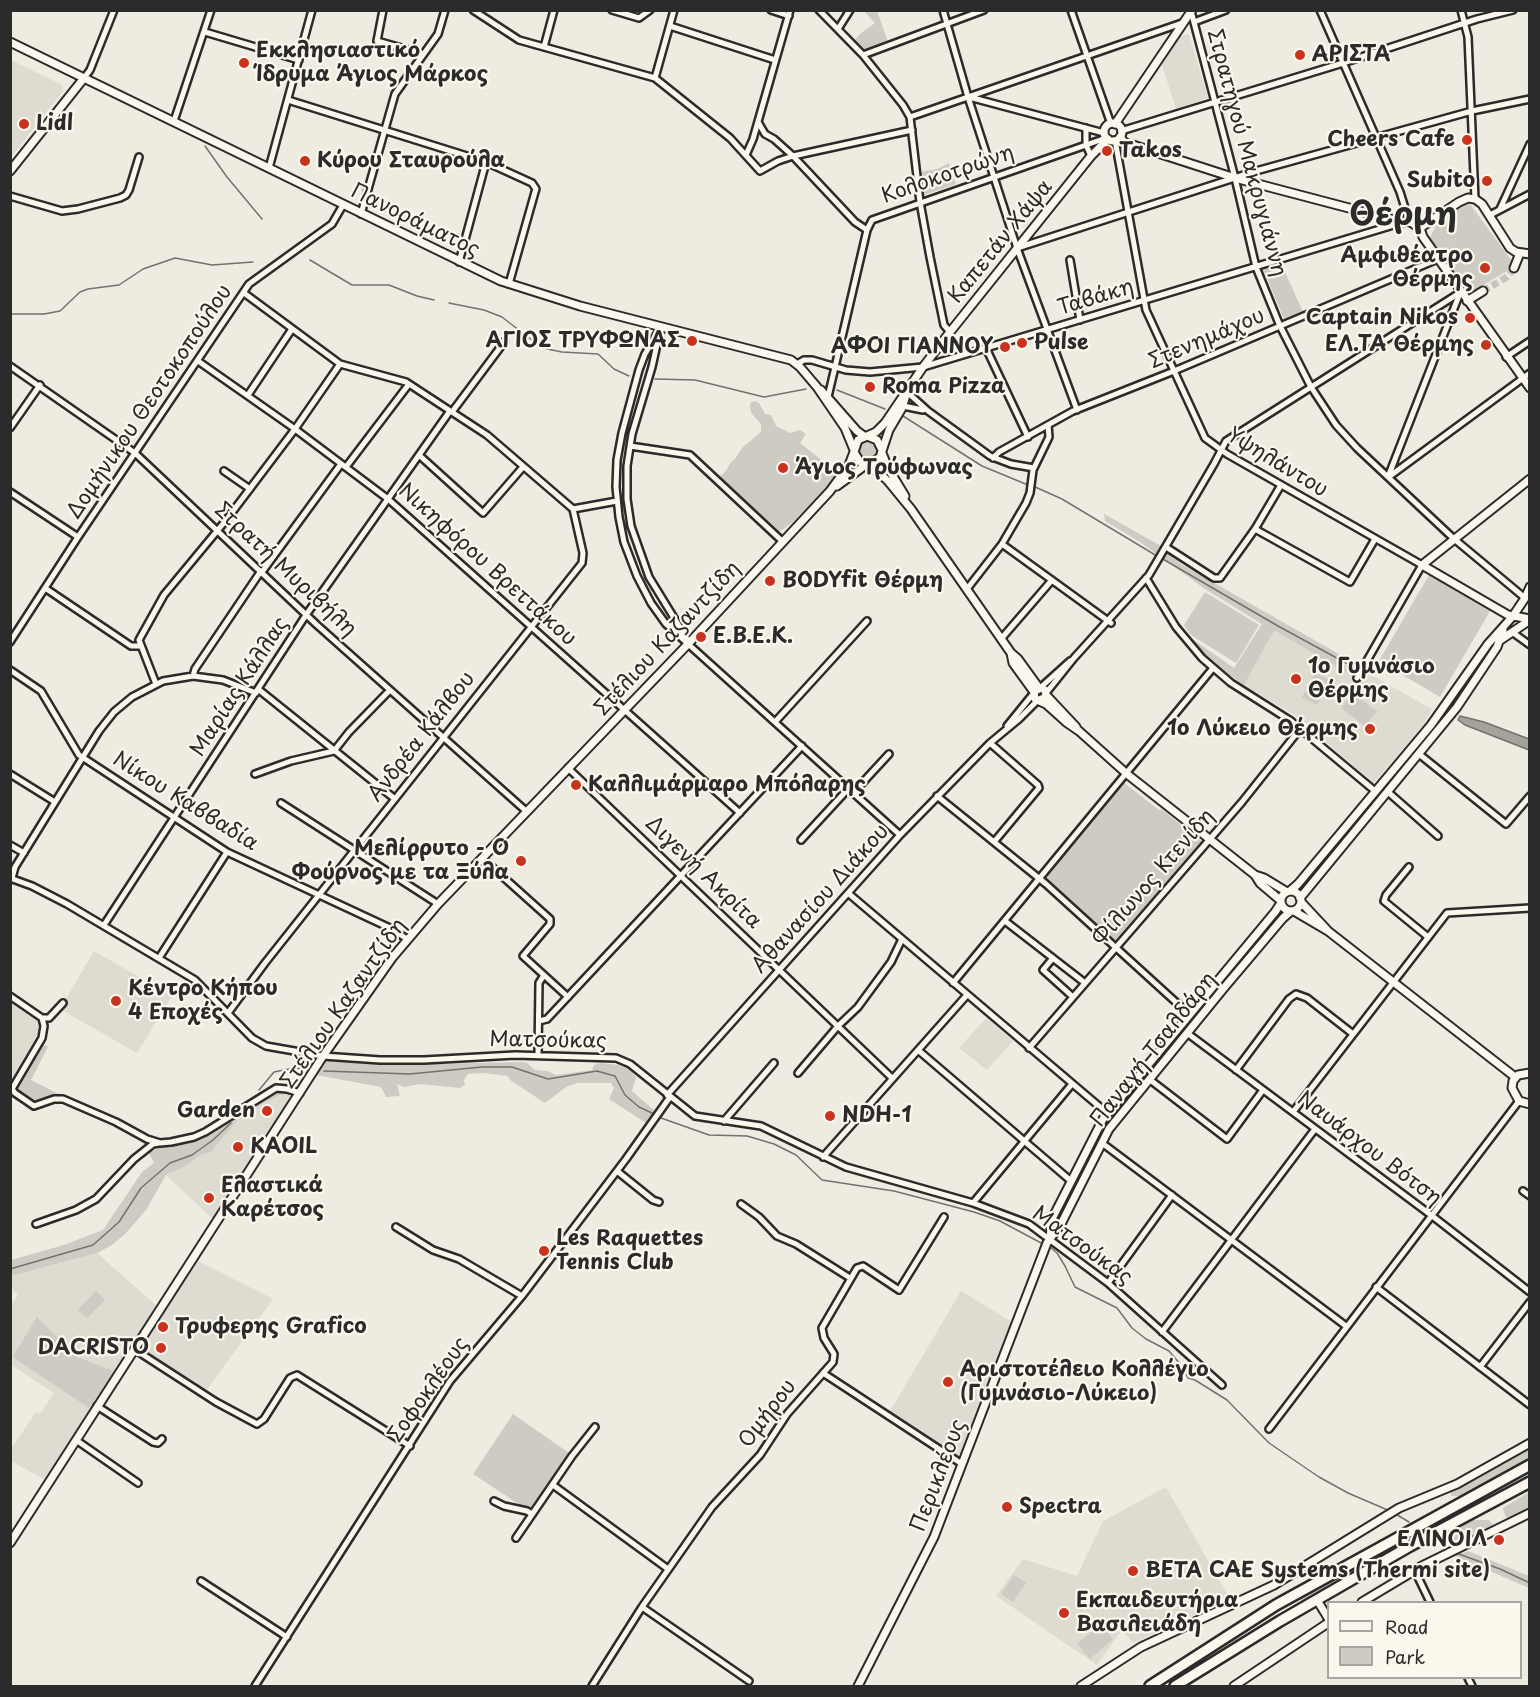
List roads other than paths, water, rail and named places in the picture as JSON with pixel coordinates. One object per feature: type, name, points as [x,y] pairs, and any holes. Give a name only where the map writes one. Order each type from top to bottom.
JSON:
[{"type":"highway","points":[[1150,1686],[1276,1605],[1530,1465]]},
{"type":"highway","points":[[1175,1686],[1422,1539],[1530,1482]]},
{"type":"street","points":[[10,171],[90,70],[114,10]]},
{"type":"street","points":[[174,121],[211,10]]},
{"type":"street","points":[[269,168],[312,10]]},
{"type":"street","points":[[383,10],[377,41],[423,54]]},
{"type":"street","points":[[361,214],[395,94],[440,30],[445,10]]},
{"type":"street","points":[[473,10],[513,37],[655,78],[730,138],[760,171],[793,156],[912,130]]},
{"type":"street","points":[[544,47],[554,10]]},
{"type":"street","points":[[612,10],[639,18],[650,10]]},
{"type":"street","points":[[655,78],[674,10]]},
{"type":"street","points":[[746,155],[758,122],[789,13],[771,10]]},
{"type":"street","points":[[819,10],[863,55],[910,117],[920,202],[944,325],[950,332]]},
{"type":"street","points":[[838,29],[850,10]]},
{"type":"street","points":[[943,10],[968,97],[1017,248],[1077,410]]},
{"type":"street","points":[[863,55],[984,10]]},
{"type":"street","points":[[1071,10],[1113,124],[1112,136]]},
{"type":"street","points":[[1194,22],[1226,10]]},
{"type":"street","points":[[1320,10],[1400,192],[1406,222]]},
{"type":"street","points":[[1461,10],[1468,37],[1475,199]]},
{"type":"street","name":"Κολοκοτρώνη","points":[[828,397],[867,230],[872,220],[1112,136],[1513,10]]},
{"type":"street","points":[[1113,124],[1191,11]]},
{"type":"street","name":"Στρατηγού Μακρυγιάννη","points":[[1191,11],[1256,267],[1280,326],[1311,387],[1336,425],[1357,448],[1453,538],[1525,598]]},
{"type":"street","points":[[910,117],[1182,23]]},
{"type":"street","points":[[670,26],[775,60]]},
{"type":"street","points":[[205,32],[299,60]]},
{"type":"street","name":"Πανοράματος","points":[[10,42],[459,262],[509,284],[559,300],[786,358],[797,364]]},
{"type":"street","points":[[990,103],[992,89]]},
{"type":"street","points":[[968,97],[1086,128],[1112,136],[1133,146],[1219,171],[1235,178],[1406,222],[1420,228],[1423,237],[1438,259],[1521,379],[1530,388]]},
{"type":"street","points":[[1017,248],[1235,178],[1472,111],[1530,99]]},
{"type":"street","points":[[288,100],[486,162],[534,185],[535,192],[509,284]]},
{"type":"street","points":[[758,122],[765,134],[793,156],[855,222],[867,230]]},
{"type":"street","name":"Καπετάν Χάψα","points":[[923,367],[1091,156],[1112,136],[1106,127],[1113,124]]},
{"type":"street","points":[[1086,128],[1086,145],[1091,156]]},
{"type":"street","name":"Υψηλάντου","points":[[1112,136],[1143,301],[1205,438],[1221,450],[1375,539],[1513,616],[1530,620]]},
{"type":"street","points":[[1500,209],[1530,144]]},
{"type":"street","points":[[10,196],[62,211],[120,198],[126,195],[129,189],[139,158]]},
{"type":"street","points":[[459,262],[486,162]]},
{"type":"street","points":[[1215,184],[1219,179],[1219,171]]},
{"type":"street","points":[[1490,215],[1530,194]]},
{"type":"street","points":[[1420,228],[1459,201],[1468,198],[1475,199],[1481,202],[1509,248],[1530,254]]},
{"type":"street","name":"Δομήνικου Θεοτοκοπούλου","points":[[10,642],[78,537],[244,293],[256,278],[332,224],[343,205]]},
{"type":"street","name":"Ταβάκη","points":[[797,364],[810,359],[835,367],[870,372],[923,367],[1406,222]]},
{"type":"street","points":[[1514,268],[1520,253]]},
{"type":"street","name":"Στενημάχου","points":[[993,458],[999,452],[1077,410],[1438,259]]},
{"type":"street","points":[[1070,260],[1080,320]]},
{"type":"street","points":[[1467,301],[1483,291]]},
{"type":"street","points":[[1388,477],[1461,292]]},
{"type":"street","name":"Αθανασίου Διάκου","points":[[1046,694],[1074,658],[1148,576],[1228,439],[1461,292]]},
{"type":"street","points":[[244,293],[340,364],[402,380],[409,384],[487,435],[573,508],[617,501]]},
{"type":"street","points":[[661,327],[630,446],[627,466],[627,499],[631,526],[639,554],[662,601],[689,643]]},
{"type":"street","points":[[661,327],[642,361],[625,420],[617,459],[617,501],[624,542],[637,576],[660,616],[673,630],[900,835]]},
{"type":"street","points":[[248,395],[292,329]]},
{"type":"street","name":"Μαρίας Κάλλας","points":[[104,925],[306,615],[419,455],[505,341]]},
{"type":"street","points":[[1506,357],[1530,341]]},
{"type":"street","points":[[986,348],[1028,437]]},
{"type":"street","name":"Νικηφόρου Βρεττάκου","points":[[198,361],[295,429],[388,499],[740,813]]},
{"type":"street","points":[[156,684],[140,638],[164,595],[250,489],[340,364]]},
{"type":"street","points":[[797,364],[845,428],[859,460],[868,464],[888,481],[911,509],[1001,639],[1018,659],[1037,694],[1127,774],[1255,875],[1288,892],[1296,893],[1328,931]]},
{"type":"street","name":"Στρατή Μυριβήλη","points":[[10,366],[135,453],[306,615],[526,811]]},
{"type":"street","points":[[868,464],[878,460],[896,412],[923,367]]},
{"type":"street","points":[[1388,477],[1530,373]]},
{"type":"street","points":[[193,676],[195,669],[262,572],[409,384]]},
{"type":"street","points":[[10,428],[39,385]]},
{"type":"street","points":[[816,387],[828,397],[857,431],[877,440],[888,468],[911,509]]},
{"type":"street","points":[[907,392],[928,411],[993,458],[1034,469]]},
{"type":"street","points":[[854,451],[856,442],[879,429],[896,412],[928,411]]},
{"type":"street","points":[[967,589],[1002,544],[1030,493],[1034,469],[1049,437],[1048,425]]},
{"type":"street","points":[[630,446],[690,455],[782,541]]},
{"type":"street","name":"Στέλιου Καζαντζίδη","points":[[10,1543],[323,1056],[407,939],[526,811],[689,643],[830,491],[849,465],[854,451]]},
{"type":"street","points":[[419,455],[483,513],[523,467]]},
{"type":"street","name":"Στέλιου Καζαντζίδη","points":[[830,491],[868,464]]},
{"type":"street","points":[[224,471],[250,489]]},
{"type":"street","points":[[1357,678],[1422,565],[1453,538],[1530,479]]},
{"type":"street","points":[[1166,548],[1217,579],[1224,574],[1255,529],[1281,485]]},
{"type":"street","points":[[10,492],[78,537]]},
{"type":"street","name":"Ανδρέα Κάλβου","points":[[228,1013],[319,894],[582,563],[583,553],[573,508]]},
{"type":"street","points":[[1255,529],[1350,582],[1375,539]]},
{"type":"street","points":[[1002,544],[1109,621]]},
{"type":"street","points":[[1148,576],[1176,627],[1195,651],[1231,683],[1285,716],[1375,791]]},
{"type":"street","points":[[1001,639],[1052,580]]},
{"type":"street","points":[[1280,902],[1298,884],[1441,712],[1488,644],[1513,616],[1530,587]]},
{"type":"street","points":[[45,588],[131,646],[141,646]]},
{"type":"street","points":[[1499,640],[1530,620]]},
{"type":"street","points":[[775,722],[867,621]]},
{"type":"street","points":[[1293,911],[1299,908],[1300,900],[1457,707],[1499,640],[1504,628]]},
{"type":"street","points":[[1512,632],[1530,645]]},
{"type":"street","name":"Αθανασίου Διάκου","points":[[668,1096],[900,835],[990,742],[1005,730],[1060,668],[1074,658]]},
{"type":"street","points":[[953,983],[1213,668]]},
{"type":"street","name":"Νίκου Καββαδία","points":[[10,670],[41,691],[77,753],[82,757],[227,852],[390,928],[407,939]]},
{"type":"street","points":[[11,878],[15,867],[99,730],[114,712],[132,697],[156,684],[175,678],[193,676],[223,680],[257,691],[394,799]]},
{"type":"street","points":[[255,774],[291,761],[334,751],[390,690]]},
{"type":"street","points":[[1037,694],[1044,698],[1046,694],[1052,703],[1070,718],[1079,731]]},
{"type":"street","name":"Φίλωνος Κτενίδη","points":[[1029,1047],[1209,839],[1300,729]]},
{"type":"street","points":[[990,742],[1038,785],[1039,789],[994,842]]},
{"type":"street","points":[[539,1021],[547,1019],[568,997],[801,746]]},
{"type":"street","points":[[801,840],[890,754]]},
{"type":"street","points":[[1419,754],[1506,824],[1530,796]]},
{"type":"street","name":"Διγενή Ακρίτα","points":[[568,768],[892,1078]]},
{"type":"street","points":[[10,774],[54,802]]},
{"type":"street","points":[[1388,792],[1438,836]]},
{"type":"street","points":[[938,796],[1040,878],[1190,1015]]},
{"type":"street","points":[[281,803],[438,904]]},
{"type":"street","points":[[10,845],[24,853]]},
{"type":"street","points":[[159,958],[227,852]]},
{"type":"street","points":[[482,858],[551,920],[550,924],[522,954],[568,997]]},
{"type":"street","points":[[1409,867],[1386,895],[1384,901],[1428,937]]},
{"type":"street","points":[[1255,875],[1284,909],[1293,911],[1328,931],[1515,1077]]},
{"type":"street","name":"Ματσούκας","points":[[11,878],[43,891],[104,925],[198,983],[252,1038],[262,1045],[323,1056],[401,1060],[538,1055],[600,1056],[621,1059],[695,1116],[765,1127],[846,1167],[973,1203],[1029,1224],[1108,1283],[1222,1385]]},
{"type":"street","points":[[848,893],[1107,1113]]},
{"type":"street","name":"Παναγή Τσαλδάρη","points":[[1048,1240],[1052,1219],[1107,1113],[1269,920],[1280,902]]},
{"type":"street","points":[[1293,1112],[1450,911],[1530,908]]},
{"type":"street","name":"Παναγή Τσαλδάρη","points":[[1048,1240],[1061,1224],[1114,1123],[1283,918],[1293,911]]},
{"type":"street","points":[[1005,921],[1085,983]]},
{"type":"street","points":[[798,1074],[838,1026],[858,1007],[891,962],[902,939]]},
{"type":"street","points":[[1053,958],[1042,970],[1073,997]]},
{"type":"street","points":[[538,1055],[539,983],[543,975]]},
{"type":"street","points":[[1236,1070],[1289,999],[1296,994],[1307,998],[1353,1034]]},
{"type":"street","points":[[823,1157],[967,995]]},
{"type":"street","points":[[10,996],[42,1018],[49,1018],[63,1003]]},
{"type":"street","points":[[42,1018],[44,1030],[12,1087],[15,1093],[34,1106],[54,1099],[63,1099],[160,1143]]},
{"type":"street","name":"Ναυάρχου Βότση","points":[[1187,1033],[1530,1292]]},
{"type":"street","points":[[918,1050],[1071,1181]]},
{"type":"street","points":[[724,1121],[774,1063]]},
{"type":"street","points":[[1530,1073],[1521,1073],[1515,1077],[1512,1090],[1519,1101],[1530,1104]]},
{"type":"street","points":[[1149,1079],[1227,1139],[1263,1090]]},
{"type":"street","points":[[973,1203],[1072,1084]]},
{"type":"street","points":[[36,1224],[67,1214],[96,1199],[134,1159],[153,1144],[194,1137],[276,1088],[300,1093]]},
{"type":"street","name":"Σοφοκλέους","points":[[255,1686],[456,1373],[522,1296],[617,1172],[668,1096]]},
{"type":"street","points":[[1269,1429],[1519,1101]]},
{"type":"street","points":[[1162,1332],[1315,1128]]},
{"type":"street","points":[[1102,1143],[1346,1326]]},
{"type":"street","points":[[617,1172],[653,1200],[659,1202]]},
{"type":"street","points":[[1523,1191],[1530,1196]]},
{"type":"street","points":[[1108,1283],[1172,1195]]},
{"type":"street","points":[[741,1204],[759,1217],[777,1236],[796,1244],[850,1278],[857,1268],[862,1266],[900,1290],[944,1217]]},
{"type":"street","points":[[396,1227],[433,1250],[459,1259],[522,1296]]},
{"type":"street","name":"Περικλέους","points":[[858,1686],[930,1546],[1048,1240]]},
{"type":"street","name":"Ομήρου","points":[[592,1686],[642,1607],[720,1497],[763,1451],[787,1414],[833,1362],[834,1356],[824,1338],[822,1328],[850,1278]]},
{"type":"street","points":[[1376,1287],[1530,1405]]},
{"type":"street","points":[[1480,1367],[1530,1302]]},
{"type":"street","points":[[134,1350],[216,1402],[256,1424],[264,1419],[290,1378],[297,1375],[410,1446]]},
{"type":"street","points":[[823,1373],[962,1464]]},
{"type":"street","points":[[97,1406],[153,1442],[158,1443],[162,1439]]},
{"type":"street","points":[[516,1538],[595,1427]]},
{"type":"street","points":[[76,1440],[138,1483]]},
{"type":"street","points":[[1081,1686],[1141,1647],[1274,1585],[1399,1508],[1457,1484],[1530,1443]]},
{"type":"street","points":[[552,1485],[668,1569]]},
{"type":"street","points":[[494,1501],[532,1514]]},
{"type":"street","points":[[1364,1601],[1415,1571],[1530,1513]]},
{"type":"street","points":[[1415,1571],[1430,1601]]},
{"type":"street","points":[[201,1581],[287,1637]]},
{"type":"street","points":[[1317,1600],[1327,1617]]},
{"type":"street","points":[[642,1607],[749,1681]]},
{"type":"street","points":[[1234,1686],[1327,1621]]},
{"type":"waterway","points":[[205,146],[262,219]]},
{"type":"waterway","points":[[10,314],[44,314],[60,311],[80,292],[119,285],[143,269],[175,258],[212,265],[253,262]]},
{"type":"waterway","points":[[310,260],[352,285],[389,285],[434,300]]},
{"type":"waterway","points":[[449,303],[484,310],[502,317],[547,349],[598,354],[614,369],[629,376]]},
{"type":"waterway","points":[[655,379],[695,380],[764,397],[806,389]]},
{"type":"waterway","points":[[837,390],[885,409]]},
{"type":"waterway","points":[[903,416],[982,466],[1028,485]]},
{"type":"waterway","points":[[1033,486],[1062,499],[1157,556]]},
{"type":"waterway","points":[[1161,558],[1357,669]]},
{"type":"waterway","points":[[324,1071],[410,1074],[482,1067],[512,1067],[548,1079],[597,1071],[615,1076],[625,1095],[639,1107],[652,1113]]},
{"type":"waterway","points":[[259,1090],[274,1072],[294,1068],[310,1070]]},
{"type":"waterway","points":[[661,1118],[709,1135],[747,1136],[774,1144],[796,1155],[822,1180],[894,1191],[974,1212],[1000,1221],[1043,1244]]},
{"type":"waterway","points":[[10,1269],[93,1245],[119,1222],[141,1188],[170,1163],[192,1155],[231,1123]]},
{"type":"waterway","points":[[1050,1247],[1057,1253],[1075,1287],[1117,1308],[1132,1328],[1146,1339],[1169,1351],[1188,1378],[1227,1400],[1269,1443],[1319,1477],[1348,1493],[1390,1511]]},
{"type":"waterway","points":[[1394,1513],[1409,1522]]},
{"type":"waterway","points":[[1435,1539],[1445,1547]]},
{"type":"waterway","points":[[1456,1553],[1530,1583]]},
{"type":"tunnel","points":[[1483,291],[1507,277],[1514,268]]},
{"type":"place","name":"ΑΡΙΣΤΑ","points":[[1300,55]]},
{"type":"place","name":"Εκκλησιαστικό Ίδρυμα Άγιος Μάρκος","points":[[244,63]]},
{"type":"place","name":"Lidl","points":[[24,124]]},
{"type":"place","name":"Cheers Cafe","points":[[1467,140]]},
{"type":"place","name":"Takos","points":[[1107,151]]},
{"type":"place","name":"Κύρου Σταυρούλα","points":[[305,161]]},
{"type":"place","name":"Subito","points":[[1487,181]]},
{"type":"place","name":"Αμφιθέατρο Θέρμης","points":[[1485,268]]},
{"type":"place","name":"Captain Nikos","points":[[1470,318]]},
{"type":"place","name":"ΑΓΙΟΣ ΤΡΥΦΩΝΑΣ","points":[[692,341]]},
{"type":"place","name":"Pulse","points":[[1022,343]]},
{"type":"place","name":"ΕΛ.ΤΑ Θέρμης","points":[[1486,345]]},
{"type":"place","name":"ΑΦΟΙ ΓΙΑΝΝΟΥ","points":[[1005,347]]},
{"type":"place","name":"Roma Pizza","points":[[870,387]]},
{"type":"place","name":"Άγιος Τρύφωνας","points":[[783,468]]},
{"type":"place","name":"BODYfit Θέρμη","points":[[770,581]]},
{"type":"place","name":"Ε.Β.Ε.Κ.","points":[[701,637]]},
{"type":"place","name":"1ο Γυμνάσιο Θέρμης","points":[[1296,679]]},
{"type":"place","name":"1ο Λύκειο Θέρμης","points":[[1370,729]]},
{"type":"place","name":"Καλλιμάρμαρο Μπόλαρης","points":[[576,785]]},
{"type":"place","name":"Μελίρρυτο - Ο Φούρνος με τα Ξύλα","points":[[521,861]]},
{"type":"place","name":"Κέντρο Κήπου 4 Εποχές","points":[[116,1001]]},
{"type":"place","name":"Garden","points":[[267,1111]]},
{"type":"place","name":"NDH-1","points":[[830,1116]]},
{"type":"place","name":"KAOIL","points":[[238,1147]]},
{"type":"place","name":"Ελαστικά Καρέτσος","points":[[209,1198]]},
{"type":"place","name":"Les Raquettes Tennis Club","points":[[544,1251]]},
{"type":"place","name":"Τρυφερης Grafico","points":[[163,1327]]},
{"type":"place","name":"DACRISTO","points":[[161,1348]]},
{"type":"place","name":"Αριστοτέλειο Κολλέγιο (Γυμνάσιο-Λύκειο)","points":[[948,1382]]},
{"type":"place","name":"Spectra","points":[[1007,1507]]},
{"type":"place","name":"ΕΛΙΝΟΙΛ","points":[[1499,1540]]},
{"type":"place","name":"BETA CAE Systems (Thermi site)","points":[[1133,1571]]},
{"type":"place","name":"Εκπαιδευτήρια Βασιλειάδη","points":[[1064,1613]]},
{"type":"district","name":"Θέρμη","points":[[1403,216]]}]
